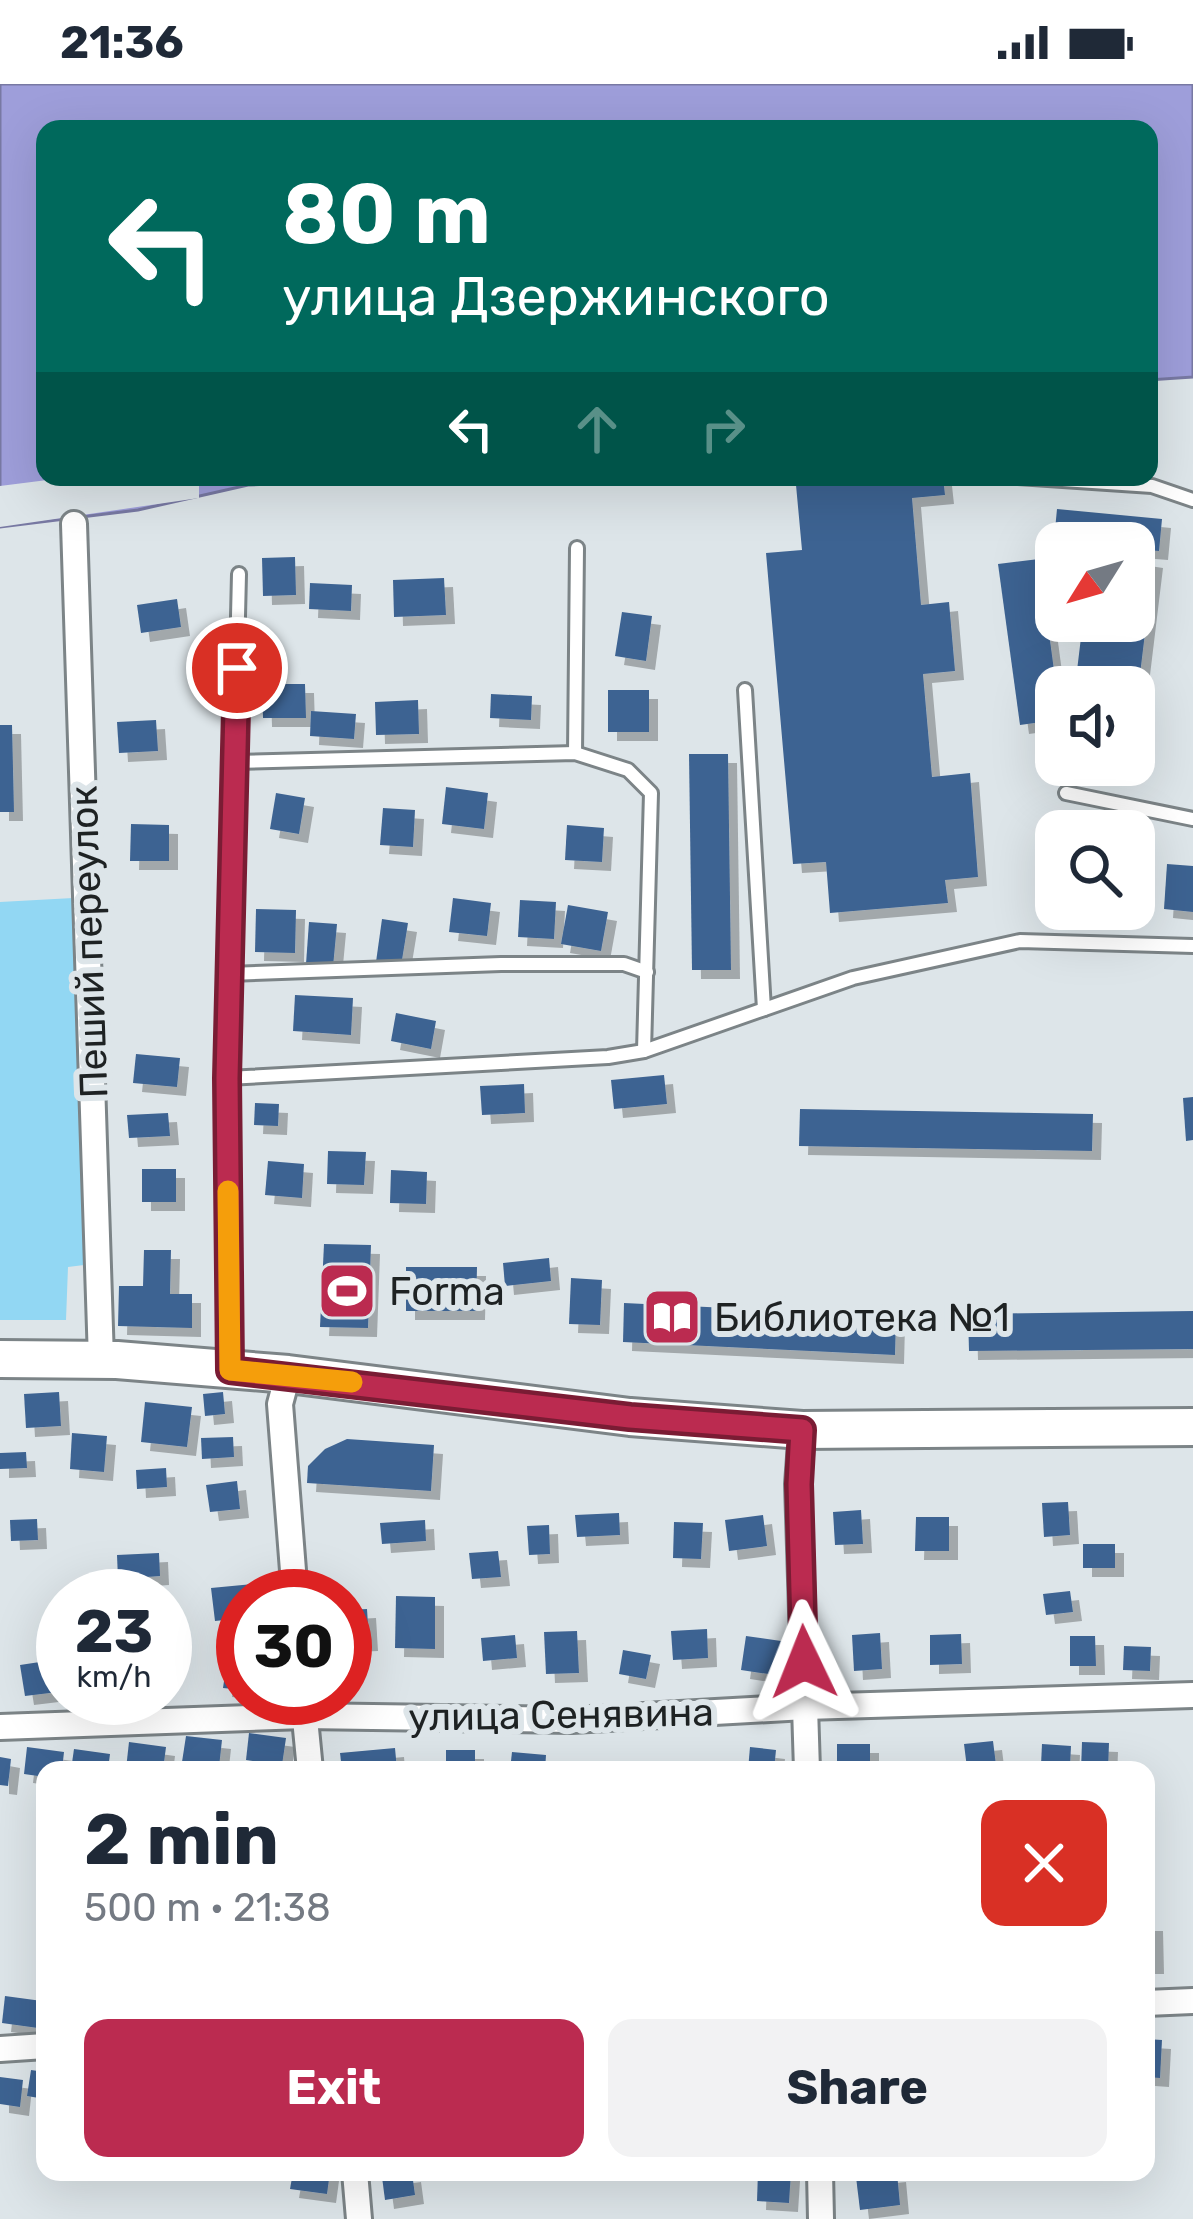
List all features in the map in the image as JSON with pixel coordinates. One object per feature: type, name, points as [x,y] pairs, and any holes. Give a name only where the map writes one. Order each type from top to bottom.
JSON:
[{"type":"main road","points":[[0,1359],[101,1360],[288,1374],[630,1417],[802,1430],[1193,1427]]},
{"type":"street","name":"Пеший переулок","points":[[74,524],[101,1360]]},
{"type":"street","points":[[288,1374],[280,1405],[293,1569]]},
{"type":"street","points":[[802,1430],[799,1484],[807,1761]]},
{"type":"street","name":"улица Сенявина","points":[[372,1710],[572,1720],[1193,1695]]},
{"type":"street","name":"улица Сенявина","points":[[0,1727],[216,1713]]},
{"type":"street","points":[[306,1725],[309,1761]]},
{"type":"street","points":[[1155,2003],[1193,2001]]},
{"type":"street","points":[[0,2049],[36,2047]]},
{"type":"street","points":[[356,2181],[359,2219]]},
{"type":"street","points":[[820,2181],[821,2219]]},
{"type":"lane","points":[[1153,486],[1193,500]]},
{"type":"lane","points":[[575,753],[577,548]]},
{"type":"lane","points":[[230,1370],[227,1078],[239,574]]},
{"type":"lane","points":[[745,690],[764,1009]]},
{"type":"lane","points":[[234,762],[575,753],[628,770],[651,793],[644,1051]]},
{"type":"lane","points":[[1066,793],[1193,819]]},
{"type":"lane","points":[[227,1078],[608,1057],[644,1051],[853,978],[1021,941],[1193,946]]},
{"type":"lane","points":[[229,974],[502,964],[624,964],[647,972]]},
{"type":"shaded area","points":[[0,84],[1193,84],[1193,377],[1158,379],[1158,120],[36,120],[36,486],[244,486],[138,510],[0,527]]},
{"type":"shaded area","points":[[73,898],[84,1265],[68,1267],[66,1320],[0,1320],[0,902]]},
{"type":"pier","points":[[36,481],[36,486],[199,486],[199,498],[0,527],[0,486]]},
{"type":"building","points":[[796,486],[944,486],[945,495],[912,498],[921,605],[949,602],[955,671],[923,674],[932,777],[970,773],[978,877],[945,880],[948,903],[830,913],[826,862],[793,864],[766,553],[802,550]]},
{"type":"building","points":[[1057,509],[1162,519],[1159,551],[1155,551],[1155,522],[1056,522]]},
{"type":"building","points":[[295,557],[296,595],[263,596],[262,558]]},
{"type":"building","points":[[1035,559],[1035,642],[1050,642],[1053,666],[1035,666],[1035,723],[1020,725],[998,564]]},
{"type":"building","points":[[444,578],[446,615],[394,617],[393,580]]},
{"type":"building","points":[[310,583],[352,585],[351,611],[309,609]]},
{"type":"building","points":[[177,599],[181,627],[141,633],[137,605]]},
{"type":"building","points":[[622,612],[652,616],[646,661],[615,656]]},
{"type":"building","points":[[1080,642],[1144,642],[1141,666],[1078,666]]},
{"type":"building","points":[[262,684],[305,684],[306,718],[263,718]]},
{"type":"building","points":[[608,690],[649,690],[649,732],[608,732]]},
{"type":"building","points":[[491,694],[532,696],[531,720],[490,718]]},
{"type":"building","points":[[418,700],[419,734],[376,735],[375,702]]},
{"type":"building","points":[[311,711],[356,714],[354,739],[310,736]]},
{"type":"building","points":[[156,720],[158,751],[119,753],[117,722]]},
{"type":"building","points":[[0,725],[12,725],[14,812],[0,812]]},
{"type":"building","points":[[689,754],[728,754],[731,970],[692,970]]},
{"type":"building","points":[[446,787],[488,793],[484,829],[442,824]]},
{"type":"building","points":[[276,793],[305,798],[299,834],[270,829]]},
{"type":"building","points":[[383,808],[415,810],[413,847],[380,845]]},
{"type":"building","points":[[131,824],[169,825],[169,861],[130,861]]},
{"type":"building","points":[[567,825],[604,828],[602,862],[565,860]]},
{"type":"building","points":[[1167,864],[1193,866],[1193,912],[1164,909]]},
{"type":"building","points":[[453,898],[491,903],[487,936],[449,932]]},
{"type":"building","points":[[520,900],[556,902],[554,939],[518,937]]},
{"type":"building","points":[[568,905],[608,912],[601,951],[561,944]]},
{"type":"building","points":[[256,909],[296,910],[295,953],[255,952]]},
{"type":"building","points":[[382,919],[408,923],[401,966],[376,962]]},
{"type":"building","points":[[309,922],[337,924],[333,967],[306,964]]},
{"type":"building","points":[[295,995],[353,998],[351,1035],[293,1031]]},
{"type":"building","points":[[396,1013],[436,1021],[431,1049],[391,1041]]},
{"type":"building","points":[[136,1054],[180,1058],[177,1087],[133,1083]]},
{"type":"building","points":[[664,1075],[667,1104],[614,1109],[611,1080]]},
{"type":"building","points":[[524,1084],[525,1113],[482,1115],[480,1086]]},
{"type":"building","points":[[1193,1097],[1193,1140],[1186,1141],[1183,1098]]},
{"type":"building","points":[[255,1103],[279,1104],[278,1126],[254,1125]]},
{"type":"building","points":[[800,1109],[1093,1114],[1092,1151],[799,1146]]},
{"type":"building","points":[[168,1113],[170,1136],[129,1138],[127,1115]]},
{"type":"building","points":[[328,1151],[366,1152],[364,1185],[327,1184]]},
{"type":"building","points":[[268,1161],[304,1164],[302,1198],[265,1195]]},
{"type":"building","points":[[142,1169],[176,1169],[176,1202],[142,1202]]},
{"type":"building","points":[[391,1170],[427,1172],[426,1204],[390,1203]]},
{"type":"building","points":[[324,1244],[371,1245],[368,1328],[320,1327]]},
{"type":"building","points":[[144,1250],[171,1250],[170,1294],[192,1294],[192,1328],[118,1326],[119,1286],[143,1286]]},
{"type":"building","points":[[549,1258],[551,1281],[505,1286],[503,1263]]},
{"type":"building","points":[[406,1267],[477,1267],[476,1311],[406,1311]]},
{"type":"building","points":[[571,1278],[602,1280],[600,1325],[569,1324]]},
{"type":"building","points":[[624,1303],[896,1316],[895,1355],[623,1342]]},
{"type":"building","points":[[1193,1311],[1193,1349],[969,1351],[968,1314]]},
{"type":"building","points":[[59,1392],[61,1426],[26,1428],[24,1394]]},
{"type":"building","points":[[223,1392],[225,1414],[205,1416],[203,1394]]},
{"type":"building","points":[[145,1402],[192,1407],[187,1447],[141,1442]]},
{"type":"building","points":[[72,1433],[107,1436],[104,1472],[70,1469]]},
{"type":"building","points":[[233,1437],[234,1457],[202,1459],[201,1438]]},
{"type":"building","points":[[347,1439],[434,1445],[431,1491],[307,1483],[308,1466],[325,1449]]},
{"type":"building","points":[[26,1452],[27,1468],[0,1469],[0,1453]]},
{"type":"building","points":[[166,1468],[167,1487],[137,1489],[136,1470]]},
{"type":"building","points":[[237,1481],[240,1509],[210,1512],[206,1485]]},
{"type":"building","points":[[1068,1502],[1070,1535],[1044,1537],[1042,1503]]},
{"type":"building","points":[[861,1510],[863,1544],[835,1545],[833,1512]]},
{"type":"building","points":[[619,1513],[620,1535],[577,1537],[575,1515]]},
{"type":"building","points":[[763,1515],[767,1546],[729,1551],[725,1520]]},
{"type":"building","points":[[916,1517],[949,1517],[949,1551],[915,1551]]},
{"type":"building","points":[[37,1519],[38,1540],[11,1541],[10,1520]]},
{"type":"building","points":[[425,1520],[426,1541],[382,1544],[380,1523]]},
{"type":"building","points":[[674,1522],[703,1523],[701,1559],[673,1558]]},
{"type":"building","points":[[549,1525],[550,1554],[529,1555],[527,1526]]},
{"type":"building","points":[[1083,1544],[1115,1544],[1115,1568],[1083,1568]]},
{"type":"building","points":[[498,1551],[501,1577],[472,1579],[469,1553]]},
{"type":"building","points":[[159,1553],[160,1569],[118,1569],[117,1555]]},
{"type":"building","points":[[211,1588],[216,1588],[216,1621],[215,1621]]},
{"type":"building","points":[[1070,1591],[1073,1612],[1046,1615],[1043,1594]]},
{"type":"building","points":[[396,1596],[435,1597],[435,1649],[395,1648]]},
{"type":"building","points":[[707,1629],[708,1658],[673,1660],[671,1631]]},
{"type":"building","points":[[577,1631],[579,1673],[546,1674],[544,1632]]},
{"type":"building","points":[[880,1633],[882,1669],[854,1671],[852,1635]]},
{"type":"building","points":[[961,1634],[962,1664],[930,1665],[930,1635]]},
{"type":"building","points":[[515,1635],[517,1658],[483,1661],[481,1638]]},
{"type":"building","points":[[746,1636],[781,1641],[775,1675],[741,1670]]},
{"type":"building","points":[[1070,1636],[1095,1636],[1096,1666],[1070,1666]]},
{"type":"building","points":[[1124,1646],[1151,1647],[1150,1671],[1123,1670]]},
{"type":"building","points":[[623,1650],[651,1655],[646,1679],[619,1674]]},
{"type":"building","points":[[36,1663],[36,1695],[25,1696],[20,1665]]},
{"type":"building","points":[[249,1733],[286,1738],[283,1761],[246,1760]]},
{"type":"building","points":[[186,1736],[222,1740],[220,1761],[182,1761]]},
{"type":"building","points":[[993,1741],[996,1761],[966,1761],[964,1744]]},
{"type":"building","points":[[129,1742],[166,1747],[164,1761],[127,1761]]},
{"type":"building","points":[[1082,1742],[1109,1743],[1108,1761],[1081,1761]]},
{"type":"building","points":[[837,1744],[870,1744],[870,1761],[837,1761]]},
{"type":"building","points":[[1042,1744],[1071,1746],[1070,1761],[1041,1761]]},
{"type":"building","points":[[27,1747],[64,1752],[63,1761],[36,1761],[36,1776],[24,1774]]},
{"type":"building","points":[[750,1747],[776,1750],[775,1761],[749,1761]]},
{"type":"building","points":[[395,1748],[396,1761],[341,1761],[340,1753]]},
{"type":"building","points":[[74,1749],[110,1754],[109,1761],[72,1761]]},
{"type":"building","points":[[446,1750],[475,1750],[475,1761],[446,1761]]},
{"type":"building","points":[[512,1752],[546,1755],[546,1761],[511,1761]]},
{"type":"building","points":[[0,1757],[11,1759],[8,1786],[0,1785]]},
{"type":"building","points":[[5,1996],[36,2000],[36,2028],[2,2023]]},
{"type":"building","points":[[1155,2040],[1162,2040],[1160,2078],[1155,2078]]},
{"type":"building","points":[[31,2070],[36,2071],[36,2098],[27,2096]]},
{"type":"building","points":[[0,2077],[23,2080],[20,2107],[0,2104]]},
{"type":"building","points":[[291,2181],[329,2181],[327,2194],[290,2189]]},
{"type":"building","points":[[383,2181],[413,2181],[415,2195],[385,2200]]},
{"type":"building","points":[[758,2181],[790,2181],[789,2203],[757,2201]]},
{"type":"building","points":[[856,2181],[898,2181],[900,2205],[860,2210]]},
{"type":"slow traffic","points":[[228,1191],[230,1370],[352,1382]]},
{"type":"place","name":"Forma","points":[[347,1291]]},
{"type":"place","name":"Библиотека №1","points":[[672,1317]]},
{"type":"route","points":[[237,668],[227,1078],[230,1370],[630,1417],[802,1430],[804,1662]]}]
